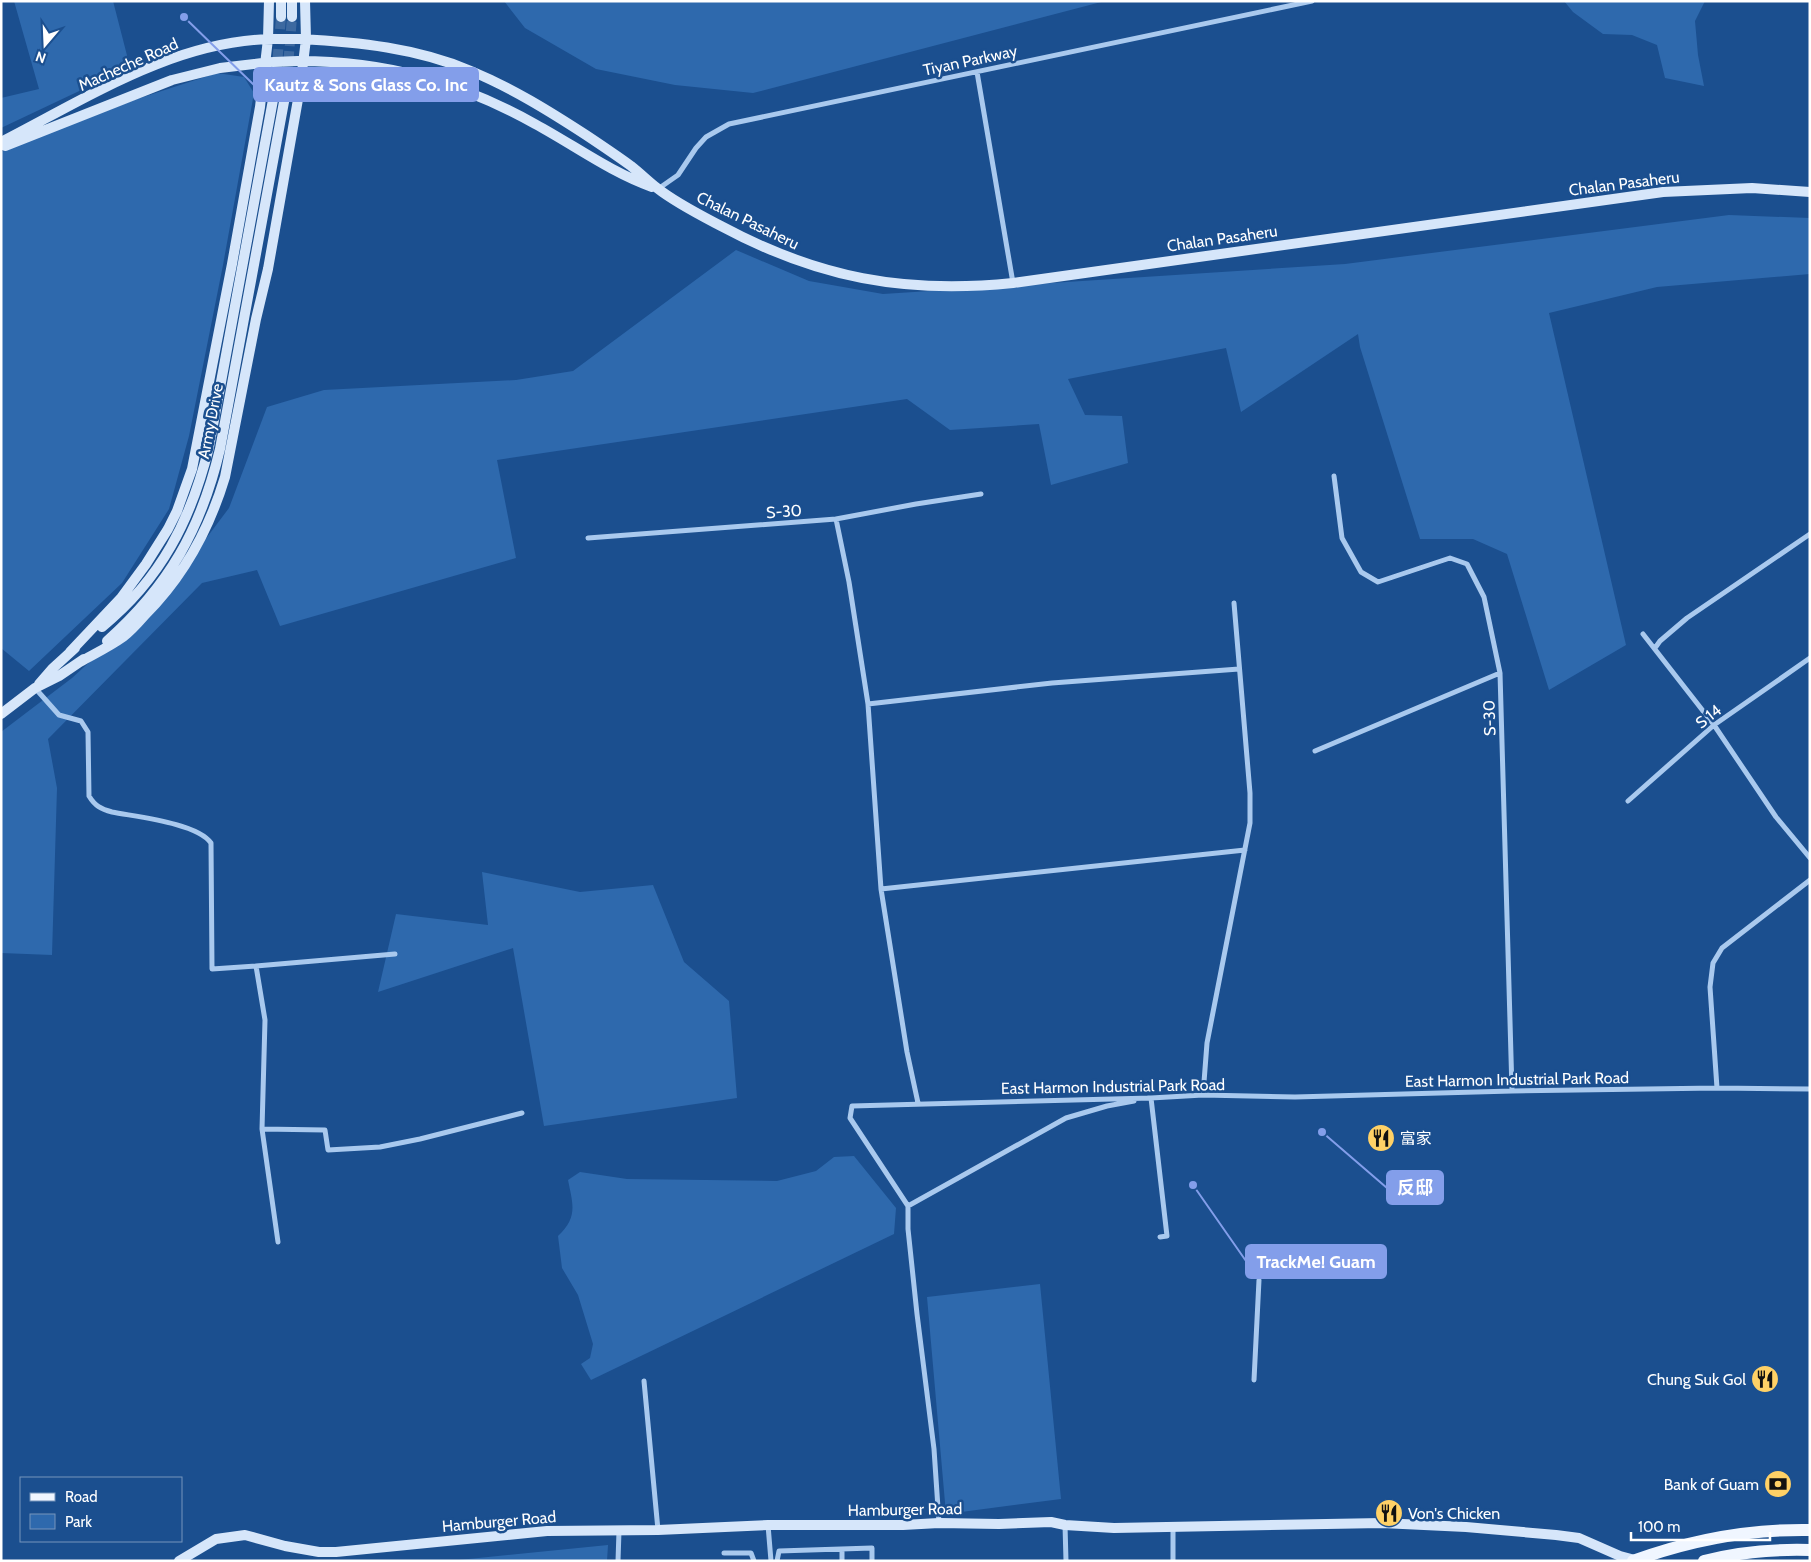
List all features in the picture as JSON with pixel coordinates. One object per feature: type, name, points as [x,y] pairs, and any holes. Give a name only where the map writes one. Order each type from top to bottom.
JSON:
[{"type":"main road","points":[[70,652],[121,598],[146,564],[168,529],[185,491],[197,444],[270,62],[272,39],[268,1]]},
{"type":"main road","points":[[281,1],[281,17]]},
{"type":"main road","points":[[292,1],[292,17]]},
{"type":"main road","points":[[80,662],[123,636],[158,602],[186,565],[209,524],[218,501],[229,461],[256,319],[268,269],[301,61],[306,1]]},
{"type":"main road","name":"Chalan Pasaheru","points":[[272,39],[355,42],[392,48],[445,61],[469,70],[496,82],[545,109],[629,164],[658,189],[706,218],[760,246],[819,268],[867,280],[905,285],[959,287],[1013,283],[1663,192],[1742,188],[1810,192]]},
{"type":"main road","name":"Macheche Road","points":[[1,142],[119,81],[167,60],[218,46],[272,39]]},
{"type":"main road","name":"Chalan Pasaheru","points":[[270,62],[301,61],[352,64],[388,69],[463,89],[511,111],[623,176],[658,189]]},
{"type":"main road","name":"Macheche Road","points":[[1,147],[172,80],[220,68],[270,62]]},
{"type":"main road","name":"Army Drive","points":[[1,714],[35,688],[70,652],[125,606],[154,573],[177,537],[195,497],[209,447],[281,90],[220,449],[207,497],[188,540],[165,578],[118,631],[80,662],[59,676],[35,688]]},
{"type":"main road","name":"Hamburger Road","points":[[179,1561],[216,1539],[245,1535],[316,1551],[336,1552],[547,1531],[658,1530],[768,1525],[903,1526],[939,1522],[999,1524],[1050,1522],[1065,1525],[1114,1528],[1373,1523],[1466,1527],[1579,1538],[1634,1560]]},
{"type":"main road","points":[[1634,1560],[1688,1544],[1724,1536],[1769,1531],[1810,1530]]},
{"type":"main road","points":[[1704,1561],[1770,1550],[1810,1550]]},
{"type":"street","name":"Tiyan Parkway","points":[[658,189],[678,175],[696,148],[706,137],[729,124],[1312,1]]},
{"type":"street","points":[[977,72],[1013,283]]},
{"type":"street","name":"S-30","points":[[1334,476],[1342,538],[1361,572],[1378,582],[1450,558],[1467,564],[1484,597],[1500,673],[1512,1091]]},
{"type":"street","name":"S-30","points":[[588,538],[836,519],[981,494]]},
{"type":"street","points":[[836,519],[849,582],[868,704],[881,889],[907,1052],[918,1103]]},
{"type":"street","points":[[1655,648],[1660,641],[1687,618],[1810,534]]},
{"type":"street","points":[[1203,1095],[1207,1043],[1250,823],[1250,793],[1234,603]]},
{"type":"street","points":[[1643,634],[1714,725],[1776,817],[1810,858]]},
{"type":"street","name":"S 14","points":[[1628,802],[1714,725],[1810,658]]},
{"type":"street","points":[[868,704],[1052,683],[1239,669]]},
{"type":"street","points":[[1315,751],[1500,673]]},
{"type":"street","points":[[35,688],[59,715],[81,721],[88,732],[89,796],[94,803],[102,809],[112,812],[180,825],[199,832],[207,837],[211,843],[212,969],[395,954]]},
{"type":"street","points":[[881,889],[1244,850]]},
{"type":"street","points":[[1717,1088],[1710,987],[1713,963],[1722,948],[1810,880]]},
{"type":"street","points":[[256,966],[265,1020],[262,1129],[278,1242]]},
{"type":"street","name":"East Harmon Industrial Park Road","points":[[908,1206],[850,1118],[852,1106],[1203,1095],[1295,1097],[1512,1091],[1717,1088],[1810,1089]]},
{"type":"street","points":[[939,1522],[934,1449],[908,1229],[908,1206],[1066,1118],[1108,1106],[1151,1098],[1167,1236],[1160,1237]]},
{"type":"street","points":[[262,1129],[325,1130],[328,1150],[388,1146],[522,1113]]},
{"type":"street","points":[[1254,1380],[1259,1280]]},
{"type":"street","points":[[644,1381],[658,1530]]},
{"type":"street","points":[[768,1525],[770,1561]]},
{"type":"street","points":[[1065,1525],[1066,1561]]},
{"type":"street","points":[[1173,1527],[1173,1561]]},
{"type":"street","points":[[618,1561],[619,1531]]},
{"type":"street","points":[[777,1561],[779,1551],[872,1548],[872,1561]]},
{"type":"street","points":[[842,1549],[842,1561]]},
{"type":"street","points":[[724,1554],[751,1553],[754,1561]]},
{"type":"green space","points":[[14,1],[113,1],[130,67],[1,128],[1,98],[39,89]]},
{"type":"green space","points":[[504,1],[1105,1],[753,93],[675,85],[596,69],[525,28]]},
{"type":"green space","points":[[1564,1],[1705,1],[1695,21],[1698,55],[1704,86],[1665,78],[1657,45],[1632,35],[1603,34],[1573,12]]},
{"type":"green space","points":[[217,73],[244,77],[254,93],[223,265],[189,436],[169,509],[122,583],[29,671],[1,648],[1,152],[134,100]]},
{"type":"green space","points":[[1729,215],[1810,218],[1810,274],[1657,287],[1549,313],[1626,645],[1549,690],[1507,554],[1473,539],[1420,539],[1360,347],[1358,334],[1241,412],[1226,348],[1068,379],[1085,415],[1122,416],[1128,463],[1051,485],[1039,424],[950,430],[907,399],[497,460],[516,558],[280,626],[257,570],[202,583],[48,739],[57,788],[52,955],[1,953],[1,732],[72,678],[165,593],[229,508],[267,407],[324,390],[516,380],[573,371],[736,250],[809,281],[883,294],[1345,264]]},
{"type":"green space","points":[[482,872],[580,892],[653,885],[684,962],[729,1001],[737,1098],[544,1126],[513,948],[378,992],[396,914],[488,925]]},
{"type":"green space","points":[[854,1156],[896,1208],[894,1234],[591,1380],[581,1364],[590,1358],[593,1344],[578,1295],[562,1268],[558,1236],[569,1223],[571,1217],[572,1204],[568,1180],[580,1172],[627,1179],[777,1181],[816,1171],[834,1157]]},
{"type":"green space","points":[[1040,1284],[1061,1499],[946,1514],[927,1297]]},
{"type":"green space","points":[[608,1545],[607,1561],[449,1561]]},
{"type":"tunnel","points":[[275,89],[281,17]]},
{"type":"tunnel","points":[[286,91],[292,17]]},
{"type":"place","name":"Kautz & Sons Glass Co. Inc","points":[[184,17]]},
{"type":"place","name":"反邸","points":[[1322,1132]]},
{"type":"place","name":"富家","points":[[1381,1138]]},
{"type":"place","name":"TrackMe! Guam","points":[[1193,1185]]},
{"type":"place","name":"Chung Suk Gol","points":[[1765,1379]]},
{"type":"place","name":"Bank of Guam","points":[[1778,1484]]},
{"type":"place","name":"Von's Chicken","points":[[1389,1513]]}]
